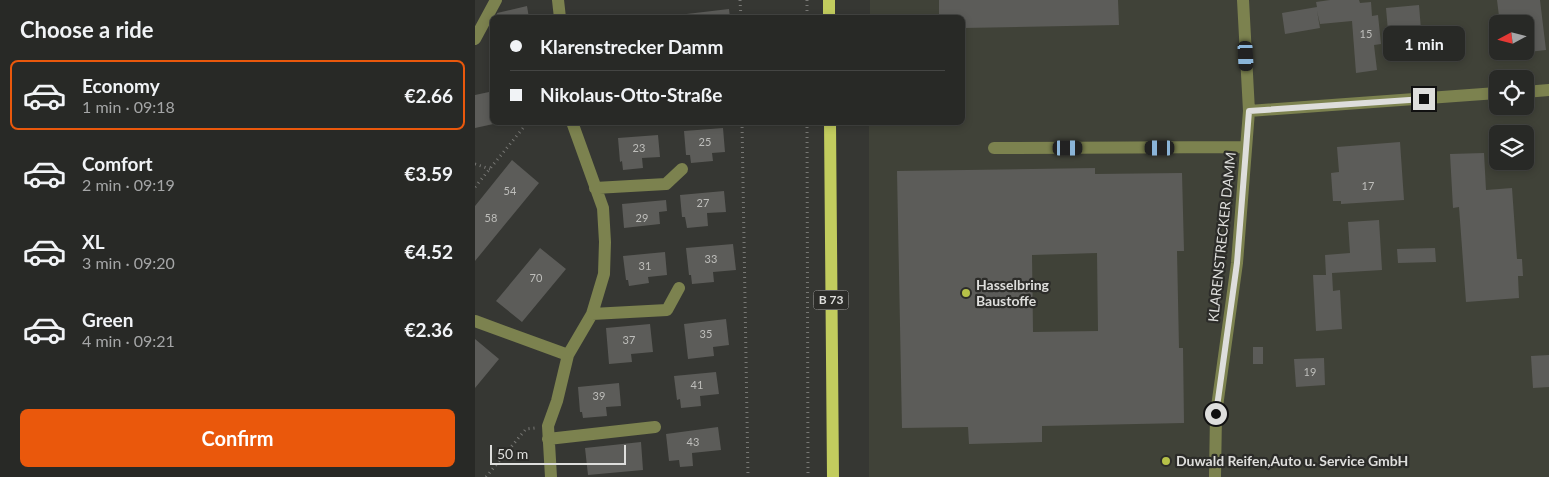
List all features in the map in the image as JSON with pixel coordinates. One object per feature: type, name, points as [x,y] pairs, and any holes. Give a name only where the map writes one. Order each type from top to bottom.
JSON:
[{"type":"main road","points":[[829,0],[829,15]]},
{"type":"main road","name":"B 73","points":[[830,125],[833,477]]},
{"type":"street","points":[[475,39],[496,0]]},
{"type":"street","points":[[558,0],[560,15]]},
{"type":"street","name":"KLARENSTRECKER DAMM","points":[[1215,477],[1216,414],[1237,263],[1249,111],[1243,0]]},
{"type":"street","points":[[1534,91],[1549,90]]},
{"type":"street","points":[[1249,111],[1489,95]]},
{"type":"street","points":[[551,477],[548,433],[568,355],[593,314],[603,274],[605,242],[603,208],[573,125]]},
{"type":"street","points":[[994,148],[1246,147]]},
{"type":"street","points":[[595,188],[666,184],[682,169]]},
{"type":"street","points":[[593,314],[667,310],[679,288]]},
{"type":"street","points":[[475,321],[568,355]]},
{"type":"street","points":[[548,433],[655,427]]},
{"type":"path","points":[[740,0],[741,15]]},
{"type":"path","points":[[807,0],[807,15]]},
{"type":"path","points":[[475,187],[526,125]]},
{"type":"path","points":[[742,125],[748,477]]},
{"type":"path","points":[[807,125],[809,477]]},
{"type":"path","points":[[475,164],[490,169]]},
{"type":"path","points":[[486,477],[526,429],[548,433]]},
{"type":"shaded area","points":[[870,0],[1549,0],[1549,477],[869,477],[869,125],[965,125],[965,15],[870,15]]},
{"type":"building","points":[[939,0],[1118,0],[1119,25],[965,28],[965,15],[939,15]]},
{"type":"building","points":[[1359,0],[1360,3],[1371,2],[1372,16],[1378,15],[1381,44],[1374,45],[1377,70],[1356,73],[1352,21],[1320,24],[1317,11],[1320,28],[1285,34],[1282,13],[1317,7],[1316,2]]},
{"type":"building","points":[[1497,0],[1540,0],[1546,50],[1534,51],[1534,15],[1499,15]]},
{"type":"building","points":[[1419,5],[1422,42],[1418,42],[1418,51],[1390,54],[1386,8]]},
{"type":"building","points":[[527,6],[528,15],[497,15],[497,13]]},
{"type":"building","points":[[729,9],[730,15],[678,15]]},
{"type":"building","points":[[489,92],[490,125],[475,128],[475,95]]},
{"type":"building","points":[[723,128],[725,152],[712,153],[713,161],[691,163],[690,155],[686,155],[684,131]]},
{"type":"building","points":[[658,135],[660,157],[642,158],[643,168],[623,170],[622,161],[620,162],[618,138]]},
{"type":"building","points":[[1400,142],[1404,200],[1341,204],[1341,201],[1333,201],[1331,173],[1339,172],[1337,147]]},
{"type":"building","points":[[1484,153],[1486,190],[1512,188],[1517,259],[1522,259],[1523,276],[1518,276],[1519,298],[1466,302],[1459,207],[1453,208],[1450,154]]},
{"type":"building","points":[[512,160],[539,183],[475,261],[475,206]]},
{"type":"building","name":"Hasselbring Baustoffe","points":[[1095,168],[1095,174],[1182,173],[1184,251],[1177,251],[1179,348],[1183,348],[1184,423],[1042,426],[1042,442],[969,444],[968,427],[902,428],[897,171]],"holes":[[[1097,253],[1098,331],[1033,332],[1032,255]]]},
{"type":"building","points":[[724,191],[726,212],[707,213],[708,226],[687,228],[685,217],[682,217],[680,195]]},
{"type":"building","points":[[666,200],[667,211],[659,212],[660,224],[624,228],[622,204]]},
{"type":"building","points":[[1379,220],[1382,270],[1332,273],[1333,291],[1340,290],[1342,329],[1316,331],[1313,275],[1326,275],[1325,255],[1350,253],[1348,222]]},
{"type":"building","points":[[733,244],[736,270],[713,272],[714,282],[692,284],[686,248]]},
{"type":"building","points":[[540,248],[566,269],[522,322],[496,301]]},
{"type":"building","points":[[1435,248],[1436,262],[1398,263],[1397,249]]},
{"type":"building","points":[[665,252],[667,275],[648,277],[649,283],[629,286],[628,280],[626,280],[623,256]]},
{"type":"building","points":[[726,319],[729,345],[713,347],[714,356],[688,359],[684,324]]},
{"type":"building","points":[[650,324],[653,352],[631,354],[632,362],[609,364],[606,328]]},
{"type":"building","points":[[475,339],[499,359],[475,388]]},
{"type":"building","points":[[1253,347],[1263,347],[1263,364],[1253,364]]},
{"type":"building","points":[[1549,355],[1549,387],[1533,388],[1531,356]]},
{"type":"building","points":[[1324,358],[1325,385],[1296,387],[1294,359]]},
{"type":"building","points":[[716,372],[719,394],[700,396],[701,406],[681,408],[680,399],[677,400],[674,376]]},
{"type":"building","points":[[619,383],[621,406],[606,407],[607,416],[583,418],[582,412],[580,412],[578,387]]},
{"type":"building","points":[[718,427],[721,450],[692,453],[693,466],[680,467],[679,460],[669,461],[666,434]]},
{"type":"building","points":[[641,442],[643,470],[588,475],[585,448]]},
{"type":"place","name":"Hasselbring Baustoffe","points":[[966,293]]},
{"type":"place","name":"Duwald Reifen,Auto u. Service GmbH","points":[[1166,461]]},
{"type":"route","points":[[1216,414],[1237,263],[1249,111],[1424,99]]}]
